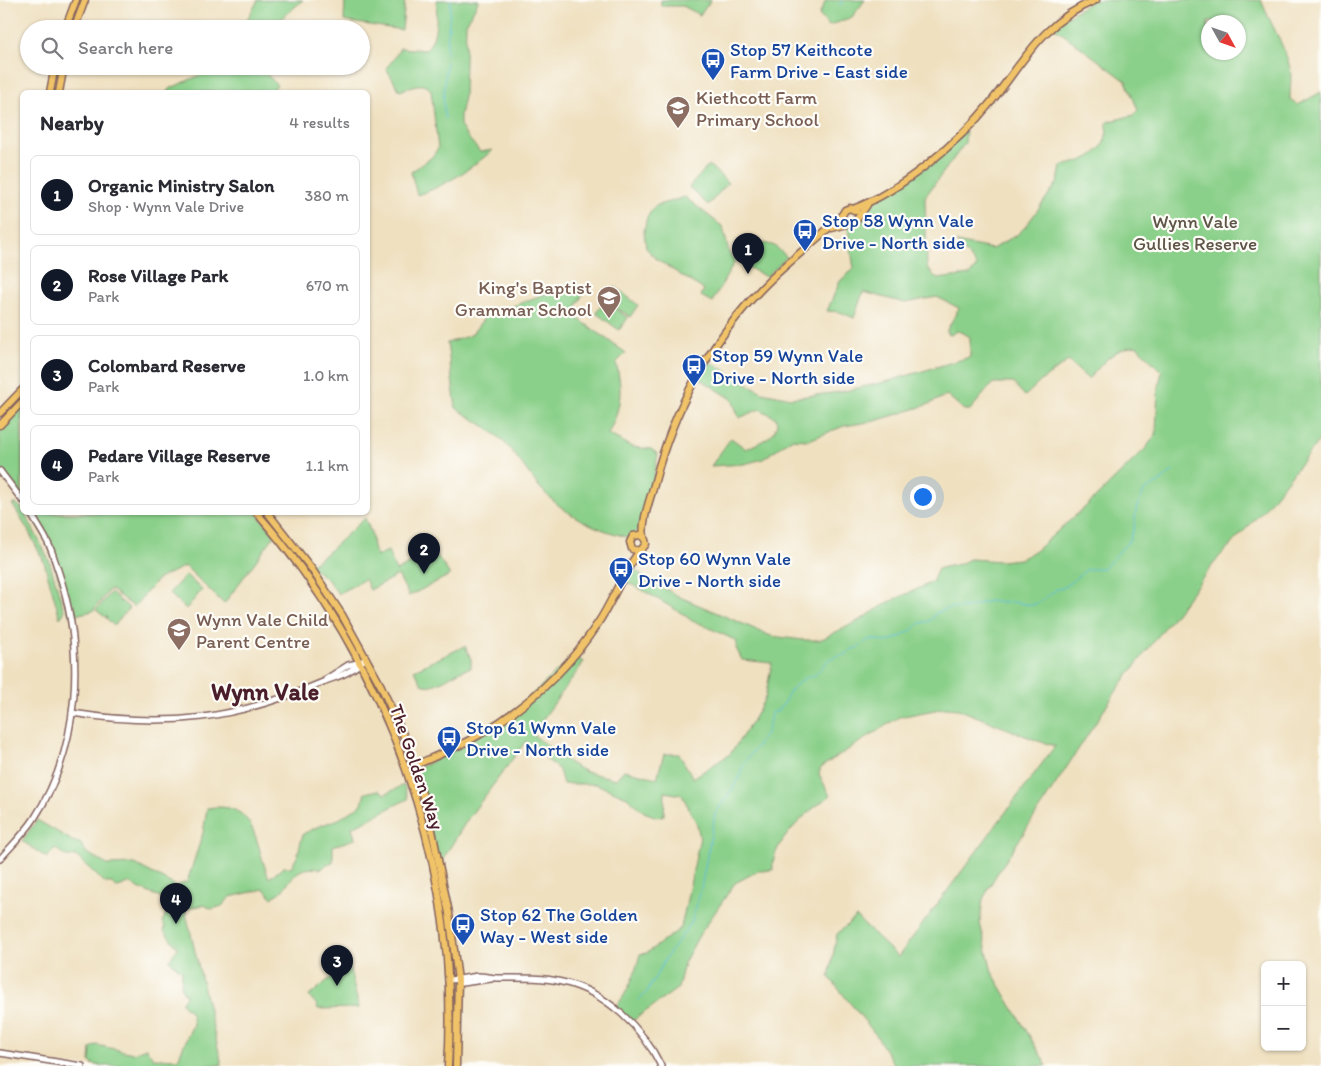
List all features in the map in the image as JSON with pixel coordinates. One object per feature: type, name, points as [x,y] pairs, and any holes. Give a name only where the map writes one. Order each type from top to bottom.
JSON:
[{"type":"main road","points":[[68,20],[76,0]]},
{"type":"main road","points":[[78,20],[86,0]]},
{"type":"main road","points":[[409,778],[414,766],[481,734],[539,692],[574,656],[587,639],[610,605],[628,568],[646,544],[644,538],[646,518],[658,469],[670,433],[692,386],[733,322],[762,287],[796,255],[831,228],[842,216],[843,211],[847,208],[853,209],[868,203],[924,166],[954,141],[992,101],[1043,34],[1070,13],[1096,0]]},
{"type":"main road","points":[[50,90],[53,75]]},
{"type":"main road","points":[[59,90],[62,75]]},
{"type":"main road","points":[[831,228],[855,222],[868,203]]},
{"type":"main road","points":[[853,209],[857,212],[858,217]]},
{"type":"main road","points":[[842,216],[843,220],[847,223]]},
{"type":"main road","points":[[0,413],[20,392]]},
{"type":"main road","points":[[0,425],[20,404]]},
{"type":"main road","name":"The Golden Way","points":[[258,515],[315,589],[359,663],[379,704],[409,778],[423,827],[444,928],[450,1020],[448,1066]]},
{"type":"main road","name":"The Golden Way","points":[[269,515],[325,588],[342,615],[398,721],[414,766],[429,816],[442,876],[458,980],[456,1066]]},
{"type":"main road","points":[[628,568],[630,540],[636,535],[646,518]]},
{"type":"main road","points":[[636,535],[644,538]]},
{"type":"main road","points":[[631,546],[634,550],[640,550]]},
{"type":"main road","points":[[402,761],[414,766]]},
{"type":"street","points":[[0,471],[20,497]]},
{"type":"street","points":[[0,859],[34,819],[47,796],[60,767],[72,713],[75,664],[71,620],[62,582],[50,546],[32,515]]},
{"type":"street","points":[[72,713],[99,718],[149,721],[217,715],[239,711],[287,697],[352,670],[366,658]]},
{"type":"street","points":[[448,980],[458,980],[462,983],[481,982],[494,978],[565,982],[596,995],[613,1006],[637,1027],[662,1066]]},
{"type":"street","points":[[0,1053],[82,1066]]},
{"type":"green space","points":[[258,0],[303,0],[280,20],[247,20]]},
{"type":"green space","points":[[345,0],[405,0],[402,30],[370,25],[370,20],[344,20]]},
{"type":"green space","points":[[437,0],[479,0],[466,24],[464,97],[460,125],[480,152],[493,150],[457,176],[438,187],[417,195],[411,172],[432,157],[438,148],[431,90],[424,85],[420,85],[400,91],[386,68],[400,48],[426,50],[430,45],[434,33]]},
{"type":"green space","points":[[661,0],[711,0],[700,15],[683,6],[661,6]]},
{"type":"green space","points":[[826,0],[865,0],[852,17],[829,26],[819,15]]},
{"type":"green space","name":"Wynn Vale Gullies Reserve","points":[[1087,0],[1261,0],[1284,50],[1290,68],[1290,99],[1298,105],[1321,92],[1321,438],[1262,512],[1218,558],[1119,687],[995,877],[983,899],[980,923],[992,972],[1047,1066],[895,1066],[876,1035],[829,977],[837,934],[856,917],[898,957],[1055,746],[958,709],[945,708],[899,717],[821,767],[819,774],[830,796],[812,809],[792,828],[777,849],[773,860],[773,870],[758,871],[735,883],[698,937],[684,963],[678,988],[631,1022],[615,1008],[631,982],[640,954],[647,953],[681,928],[700,837],[696,822],[682,795],[665,792],[664,815],[657,817],[644,812],[627,797],[596,784],[563,784],[559,770],[526,741],[467,820],[440,864],[414,766],[420,767],[431,762],[508,716],[574,656],[584,662],[532,734],[571,764],[586,772],[616,779],[624,770],[657,778],[664,754],[679,754],[693,778],[730,754],[752,722],[765,698],[772,663],[742,660],[736,648],[737,641],[692,621],[637,587],[623,581],[630,565],[645,578],[680,597],[771,636],[820,640],[860,620],[889,602],[932,582],[938,569],[960,564],[970,559],[1001,561],[1020,559],[1035,551],[1092,501],[1146,448],[1156,434],[1158,387],[1162,372],[1137,346],[1121,350],[1109,357],[1088,379],[1068,361],[1042,380],[1025,396],[1013,383],[993,383],[970,410],[964,410],[947,395],[929,404],[905,412],[875,421],[844,426],[809,440],[791,439],[763,459],[744,464],[711,466],[731,438],[746,449],[768,438],[777,424],[776,418],[760,409],[739,418],[732,399],[697,377],[707,360],[762,392],[791,398],[840,392],[889,381],[970,357],[970,337],[956,331],[951,335],[947,334],[947,330],[959,308],[937,297],[905,303],[863,292],[854,318],[840,312],[827,311],[840,281],[854,269],[847,223],[849,224],[863,209],[906,179],[966,130],[965,143],[925,197],[927,268],[937,279],[970,275],[977,266],[956,242],[992,249],[1018,234],[1058,182],[1061,166],[1079,162],[1094,154],[1104,142],[1107,133],[1107,122],[1134,115],[1138,110],[1126,81],[1052,26],[1090,2]]},
{"type":"green space","points":[[200,75],[268,75],[277,85],[273,90],[169,90]]},
{"type":"green space","points":[[709,165],[728,183],[708,205],[689,187]]},
{"type":"green space","points":[[685,197],[723,227],[729,253],[735,261],[712,302],[701,296],[704,290],[656,259],[646,248],[644,231],[647,217],[655,206]]},
{"type":"green space","points":[[761,244],[775,246],[787,257],[766,277],[746,266]]},
{"type":"green space","points":[[615,287],[638,305],[630,317],[606,300]]},
{"type":"green space","points":[[585,290],[577,305],[576,317],[626,353],[616,363],[620,382],[620,399],[616,416],[608,434],[632,447],[651,449],[658,454],[646,518],[632,538],[596,527],[563,509],[544,492],[502,440],[486,427],[456,408],[447,343],[471,335],[485,317],[549,292]]},
{"type":"green space","points":[[605,301],[628,318],[619,330],[596,313]]},
{"type":"green space","points":[[20,404],[20,497],[0,471],[0,425]]},
{"type":"green space","points":[[12,504],[20,507],[20,515],[26,515],[49,560],[64,610],[60,618],[44,562]]},
{"type":"green space","points":[[31,515],[258,515],[275,535],[224,604],[185,566],[158,579],[134,607],[110,589],[93,611],[70,616],[49,546]]},
{"type":"green space","points":[[365,518],[372,535],[373,548],[377,556],[388,551],[396,571],[434,551],[450,575],[409,596],[398,575],[370,590],[365,579],[338,594],[328,580],[308,564],[315,562],[330,550]]},
{"type":"green space","points":[[186,575],[202,590],[186,609],[169,593]]},
{"type":"green space","points":[[111,592],[120,600],[119,602],[121,601],[129,608],[114,626],[106,618],[107,616],[105,617],[96,610]]},
{"type":"green space","points":[[465,646],[471,659],[471,668],[465,669],[433,685],[422,684],[414,670]]},
{"type":"green space","points":[[404,785],[408,799],[352,827],[355,839],[333,846],[333,863],[327,864],[322,869],[314,868],[298,872],[282,891],[272,898],[264,889],[230,897],[222,906],[212,909],[204,905],[185,909],[222,1065],[102,1066],[92,1064],[90,1061],[91,1048],[96,1045],[133,1053],[146,1048],[153,1058],[178,1059],[193,1024],[191,1013],[181,1003],[186,996],[181,988],[182,971],[169,960],[178,948],[164,931],[165,927],[162,922],[171,903],[128,883],[116,888],[112,883],[105,883],[76,856],[65,856],[55,848],[47,858],[22,841],[37,820],[72,841],[80,843],[86,852],[107,865],[135,864],[176,886],[187,882],[203,833],[207,808],[224,807],[236,811],[245,817],[252,827],[269,878],[284,867],[291,867],[297,857],[303,834],[339,819],[362,804],[365,793],[379,790],[385,794]]},
{"type":"green space","points":[[347,956],[359,1008],[318,1009],[309,996],[334,975]]},
{"type":"waterway","points":[[446,54],[451,0]]},
{"type":"waterway","points":[[840,5],[842,0]]},
{"type":"waterway","points":[[445,118],[446,62]]},
{"type":"waterway","points":[[639,1000],[647,992],[667,956],[691,923],[700,894],[715,814],[739,779],[743,766],[764,737],[772,712],[778,711],[784,704],[787,695],[797,684],[805,678],[815,675],[831,658],[846,655],[850,650],[859,647],[868,640],[886,642],[900,637],[920,623],[930,621],[936,613],[950,608],[966,608],[989,601],[1033,605],[1057,589],[1063,588],[1086,570],[1102,568],[1129,541],[1134,528],[1136,510],[1144,491],[1173,471]]},
{"type":"place","name":"Stop 57 Keithcote Farm Drive - East side","points":[[713,81]]},
{"type":"place","name":"Kiethcott Farm Primary School","points":[[678,129]]},
{"type":"place","name":"Stop 58 Wynn Vale Drive - North side","points":[[805,252]]},
{"type":"place","name":"Organic Ministry Salon","points":[[748,274]]},
{"type":"place","name":"King's Baptist Grammar School","points":[[609,319]]},
{"type":"place","name":"Stop 59 Wynn Vale Drive - North side","points":[[694,387]]},
{"type":"place","name":"Rose Village Park","points":[[424,574]]},
{"type":"place","name":"Stop 60 Wynn Vale Drive - North side","points":[[621,590]]},
{"type":"place","name":"Wynn Vale Child Parent Centre","points":[[179,651]]},
{"type":"place","name":"Stop 61 Wynn Vale Drive - North side","points":[[449,759]]},
{"type":"place","name":"Pedare Village Reserve","points":[[176,924]]},
{"type":"place","name":"Stop 62 The Golden Way - West side","points":[[463,946]]},
{"type":"place","name":"Colombard Reserve","points":[[337,986]]},
{"type":"district","name":"Wynn Vale","points":[[265,691]]}]
